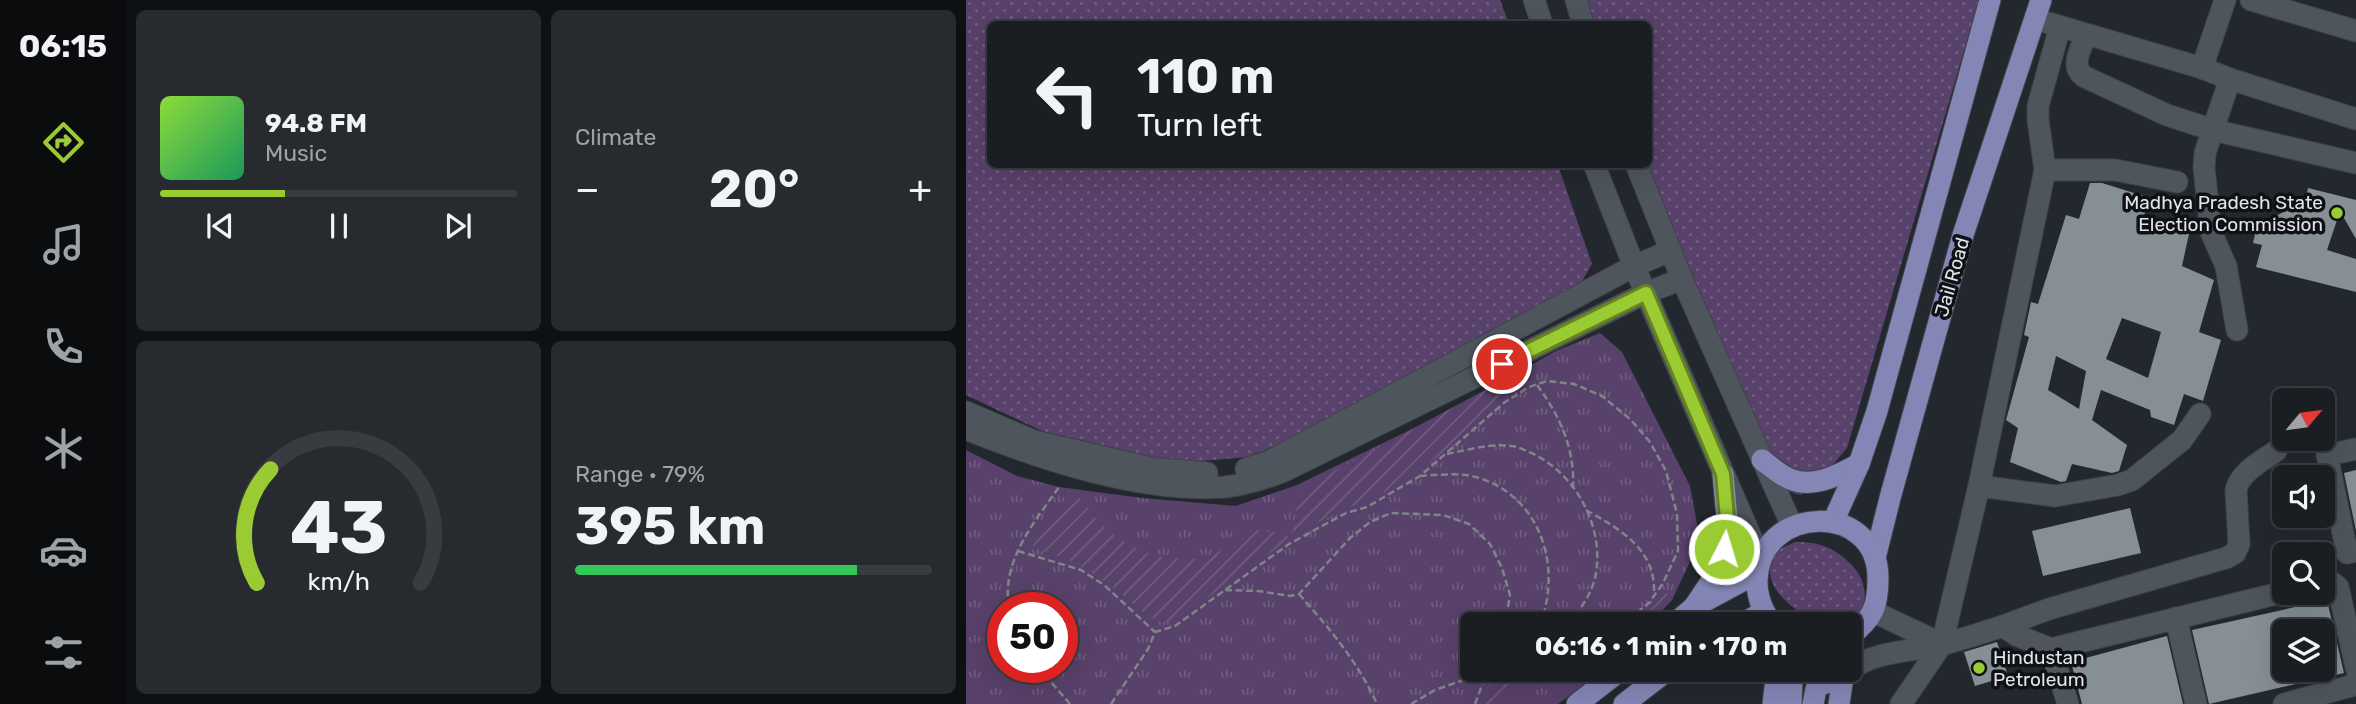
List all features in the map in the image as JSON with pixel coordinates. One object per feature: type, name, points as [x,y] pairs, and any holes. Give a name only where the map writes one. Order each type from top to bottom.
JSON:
[{"type":"main road","name":"Jail Road","points":[[1833,522],[1859,464],[1877,411],[1990,0]]},
{"type":"main road","name":"Jail Road","points":[[1875,558],[1963,235],[2038,9]]},
{"type":"main road","points":[[1762,460],[1790,480],[1801,481],[1824,481],[1859,464]]},
{"type":"main road","points":[[1694,607],[1719,570],[1728,529],[1723,474]]},
{"type":"main road","points":[[1767,612],[1757,587],[1759,566],[1777,536],[1791,526],[1809,521],[1833,522],[1854,530],[1870,548],[1878,565],[1878,600],[1874,612],[1862,627]]},
{"type":"main road","points":[[1688,612],[1759,566]]},
{"type":"main road","points":[[1577,704],[1605,682]]},
{"type":"main road","points":[[1625,704],[1653,682]]},
{"type":"main road","points":[[1773,704],[1787,682]]},
{"type":"main road","points":[[1814,696],[1826,682]]},
{"type":"main road","points":[[1839,704],[1844,682]]},
{"type":"street","points":[[1534,0],[1541,21]]},
{"type":"street","points":[[1576,0],[1582,21]]},
{"type":"street","points":[[2202,68],[2225,0]]},
{"type":"street","points":[[2251,0],[2356,31]]},
{"type":"street","points":[[2038,9],[2060,27],[2202,68],[2356,119]]},
{"type":"street","points":[[1901,704],[1942,644],[1979,486],[2045,170],[2038,106],[2060,27]]},
{"type":"street","points":[[2086,35],[2076,65],[2079,74],[2167,115],[2213,130],[2356,163]]},
{"type":"street","points":[[2230,79],[2205,153],[2204,168],[2211,232],[2225,266],[2237,330]]},
{"type":"street","points":[[1596,168],[1759,566]]},
{"type":"street","points":[[1638,168],[1682,279],[1791,526]]},
{"type":"street","points":[[2045,170],[2115,170],[2177,182]]},
{"type":"street","points":[[966,412],[1034,441],[1151,468],[1199,473],[1249,469],[1270,461],[1634,266],[1670,251]]},
{"type":"street","points":[[966,429],[1030,455],[1131,480],[1208,487],[1258,481],[1282,472],[1646,293],[1682,279]]},
{"type":"street","points":[[1979,486],[2055,496],[2118,485],[2132,480],[2182,440],[2200,414]]},
{"type":"street","points":[[2356,449],[2327,455],[2347,553],[2356,551]]},
{"type":"street","points":[[1862,662],[1965,638],[2049,610],[2226,558],[2235,553],[2239,544],[2236,490],[2238,482],[2244,474],[2275,452]]},
{"type":"street","points":[[2284,704],[2355,685],[2338,587],[2335,584]]},
{"type":"street","points":[[1996,628],[2051,649],[2272,595]]},
{"type":"street","points":[[1874,612],[1942,644]]},
{"type":"street","points":[[2175,618],[2196,704]]},
{"type":"street","points":[[2051,649],[2068,704]]},
{"type":"path","points":[[1155,632],[1175,626],[1289,544],[1346,513],[1367,507],[1420,476],[1505,402],[1547,381],[1574,384],[1602,396],[1631,420],[1650,442],[1666,471],[1677,514],[1678,551],[1654,596],[1639,612]]},
{"type":"path","points":[[1537,385],[1551,404],[1565,432],[1573,460],[1573,488]]},
{"type":"path","points":[[1444,455],[1483,446],[1513,446],[1545,459],[1573,488],[1586,510],[1598,547],[1596,575],[1586,600],[1577,612]]},
{"type":"path","points":[[1420,476],[1479,478],[1509,494],[1528,513],[1544,539],[1550,575],[1545,612]]},
{"type":"path","points":[[1008,592],[1010,568],[1018,551],[1031,526],[1059,487]]},
{"type":"path","points":[[1586,510],[1609,523],[1639,546],[1652,567],[1654,596]]},
{"type":"path","points":[[1225,590],[1290,596],[1299,594],[1350,538],[1370,522],[1391,513],[1443,515],[1469,524],[1490,544],[1502,568],[1510,594],[1507,612]]},
{"type":"path","points":[[1018,551],[1081,569],[1104,585],[1155,632]]},
{"type":"path","points":[[1299,594],[1340,642],[1362,673],[1377,704]]},
{"type":"path","points":[[1111,704],[1148,649],[1155,632]]},
{"type":"path","points":[[1411,704],[1435,690],[1460,681]]},
{"type":"path","points":[[1475,704],[1483,682]]},
{"type":"path","points":[[1052,683],[1070,704]]},
{"type":"green space","points":[[966,0],[1500,0],[1508,21],[987,21],[987,168],[1559,168],[1592,264],[1571,300],[1323,427],[1247,457],[1179,463],[1042,431],[966,395]]},
{"type":"green space","points":[[1585,0],[1979,0],[1847,448],[1819,481],[1801,495],[1787,491],[1639,168],[1652,168],[1652,21],[1592,21]]},
{"type":"green space","points":[[1600,333],[1622,352],[1690,486],[1700,540],[1672,600],[1660,612],[1460,612],[1460,682],[1588,682],[1558,704],[966,704],[966,450],[1017,476],[1059,487],[1236,506],[1297,485],[1451,410],[1556,351]]},
{"type":"green space","points":[[1524,369],[1529,382],[1436,458],[1390,489],[1305,528],[1175,621],[1162,623],[1147,616],[1112,586],[1074,562],[1032,547],[1070,491],[1099,523],[1118,537],[1148,553],[1165,557],[1198,558],[1214,554],[1252,529],[1292,537],[1299,490]]},
{"type":"green space","points":[[1795,542],[1813,543],[1827,547],[1841,556],[1854,567],[1863,583],[1865,598],[1861,612],[1800,612],[1790,605],[1771,580],[1770,566],[1776,553]]},
{"type":"green space","points":[[1663,589],[1672,600],[1660,612],[1642,612],[1657,599]]},
{"type":"green space","points":[[1491,682],[1521,682],[1501,704],[1482,704]]},
{"type":"building","points":[[2090,183],[2102,183],[2147,197],[2144,218],[2189,234],[2182,266],[2214,280],[2199,332],[2221,340],[2203,401],[2184,394],[2174,425],[2151,417],[2150,410],[2101,390],[2092,420],[2127,445],[2119,471],[2112,473],[2072,464],[2066,481],[2061,482],[2010,462],[2018,428],[2006,420],[2029,337],[2024,335],[2031,302],[2038,304],[2066,215],[2079,219]],"holes":[[[2122,318],[2161,332],[2148,378],[2106,359]],[[2056,356],[2086,371],[2079,409],[2048,390]]]},
{"type":"building","points":[[2308,188],[2356,200],[2356,239],[2340,211],[2327,250],[2356,259],[2356,292],[2256,267],[2262,245],[2253,243],[2259,218],[2268,221],[2306,198]]},
{"type":"building","points":[[2356,470],[2356,531],[2344,473]]},
{"type":"building","points":[[2130,508],[2141,553],[2043,576],[2032,531]]},
{"type":"building","points":[[2304,605],[2328,605],[2331,619],[2272,619],[2272,682],[2305,682],[2209,704],[2192,630]]},
{"type":"building","points":[[2335,634],[2344,673],[2335,675]]},
{"type":"building","points":[[2167,636],[2183,704],[2082,704],[2071,662]]},
{"type":"building","points":[[1997,642],[2008,676],[1975,686],[1964,652]]},
{"type":"place","name":"Madhya Pradesh State Election Commission","points":[[2337,213]]},
{"type":"place","name":"Hindustan Petroleum","points":[[1979,668]]},
{"type":"route","points":[[1502,364],[1646,293],[1723,474],[1728,529],[1724,549]]}]
